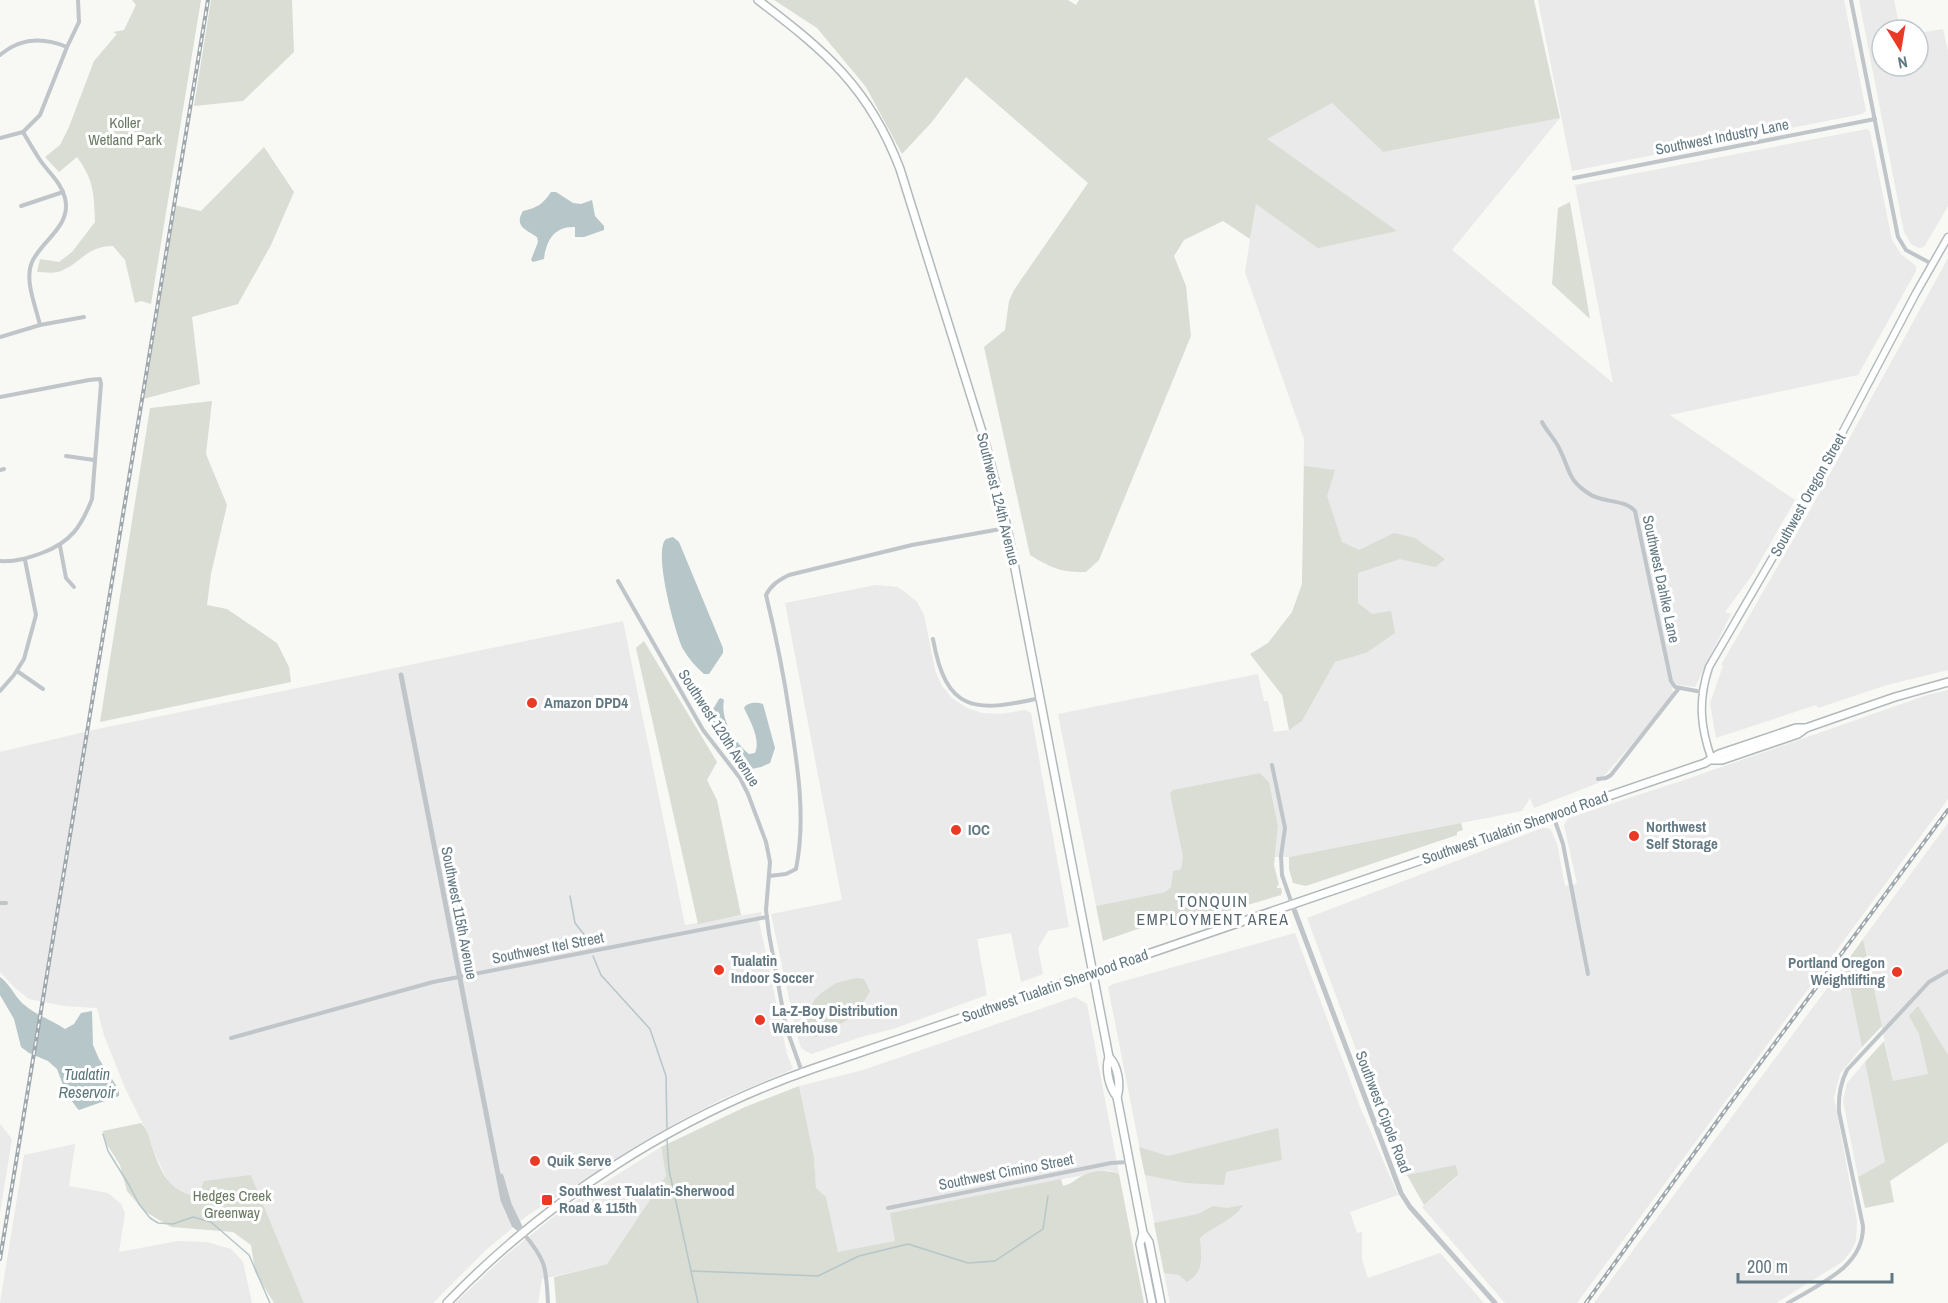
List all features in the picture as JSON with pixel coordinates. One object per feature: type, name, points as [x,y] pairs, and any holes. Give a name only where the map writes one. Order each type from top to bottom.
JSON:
[{"type":"main road","name":"Southwest 124th Avenue","points":[[758,0],[806,36],[834,62],[868,105],[889,142],[900,169],[973,402],[1007,528],[1109,1057],[1106,1064],[1112,1091],[1117,1097],[1143,1233],[1149,1242],[1161,1303]]},
{"type":"main road","name":"Southwest Oregon Street","points":[[1712,760],[1700,714],[1702,692],[1712,661],[1821,474],[1948,237]]},
{"type":"main road","name":"Southwest Tualatin Sherwood Road","points":[[447,1303],[523,1232],[598,1177],[653,1143],[721,1107],[802,1073],[1712,760],[1719,754],[1948,682]]},
{"type":"main road","name":"Southwest 124th Avenue","points":[[1143,1233],[1140,1244],[1152,1303]]},
{"type":"street","points":[[0,138],[23,132],[40,115],[79,22],[78,0]]},
{"type":"street","points":[[1851,0],[1898,237],[1906,250],[1932,264]]},
{"type":"street","points":[[0,55],[11,47],[41,39],[67,47]]},
{"type":"street","name":"Southwest Industry Lane","points":[[1574,178],[1875,119]]},
{"type":"street","points":[[23,132],[41,162],[59,182],[66,199],[66,208],[60,227],[32,262],[29,277],[40,325]]},
{"type":"street","points":[[21,206],[63,192]]},
{"type":"street","points":[[0,337],[40,325],[84,317]]},
{"type":"street","points":[[0,397],[100,379],[92,499],[86,516],[76,532],[60,546],[26,560],[0,561]]},
{"type":"street","name":"Southwest Dahlke Lane","points":[[1542,422],[1561,450],[1571,478],[1592,495],[1602,500],[1624,504],[1635,511],[1671,681],[1675,687],[1679,688]]},
{"type":"street","points":[[66,456],[94,460]]},
{"type":"street","points":[[769,876],[786,874],[796,869],[800,847],[801,811],[795,744],[780,652],[766,595],[768,590],[777,581],[789,575],[912,545],[1007,528]]},
{"type":"street","points":[[60,546],[66,578],[74,587]]},
{"type":"street","points":[[0,691],[24,659],[36,615],[26,560]]},
{"type":"street","name":"Southwest 120th Avenue","points":[[618,581],[703,730],[740,778],[766,842],[770,862],[767,917],[786,1027],[802,1073]]},
{"type":"street","points":[[933,639],[945,681],[962,699],[976,705],[992,706],[1040,698]]},
{"type":"street","points":[[17,671],[43,689]]},
{"type":"street","name":"Southwest 115th Avenue","points":[[401,675],[505,1206],[514,1225],[523,1232],[544,1263],[548,1303]]},
{"type":"street","points":[[1598,779],[1611,775],[1679,688],[1702,692]]},
{"type":"street","points":[[1272,765],[1285,828],[1281,869],[1292,904]]},
{"type":"street","points":[[1553,815],[1563,844],[1588,974]]},
{"type":"street","points":[[0,903],[6,903]]},
{"type":"street","name":"Southwest Cipole Road","points":[[1292,904],[1401,1193],[1410,1207],[1495,1303]]},
{"type":"street","name":"Southwest Itel Street","points":[[231,1038],[433,982],[767,917]]},
{"type":"street","points":[[1788,1303],[1849,1264],[1857,1254],[1861,1243],[1863,1226],[1839,1112],[1838,1096],[1847,1070],[1929,982],[1948,971]]},
{"type":"street","name":"Southwest Cimino Street","points":[[888,1208],[1111,1163],[1129,1162]]},
{"type":"shaded area","points":[[1538,0],[1844,0],[1866,111],[1862,114],[1572,171]]},
{"type":"shaded area","points":[[1859,0],[1894,0],[1898,18],[1870,18],[1870,57]]},
{"type":"shaded area","points":[[1943,29],[1948,51],[1948,206],[1924,247],[1919,248],[1911,244],[1904,232],[1874,78],[1930,78],[1930,31]]},
{"type":"shaded area","points":[[1332,103],[1383,152],[1560,118],[1452,250],[1613,383],[1575,185],[1867,129],[1870,132],[1892,240],[1901,254],[1916,266],[1916,271],[1858,375],[1670,415],[1795,500],[1753,574],[1725,612],[1731,614],[1695,687],[1672,684],[1673,697],[1598,783],[1534,808],[1530,798],[1522,811],[1289,857],[1275,857],[1278,826],[1269,782],[1260,773],[1172,790],[1170,794],[1183,857],[1181,869],[1173,871],[1171,887],[1165,892],[1096,906],[1058,714],[1258,674],[1264,701],[1268,701],[1274,732],[1289,730],[1302,721],[1335,662],[1366,653],[1321,647],[1303,539],[1304,439],[1245,272],[1266,139]]},
{"type":"shaded area","points":[[1948,258],[1948,670],[1887,685],[1818,708],[1816,705],[1716,738],[1710,703],[1723,666],[1721,665],[1809,512]]},
{"type":"shaded area","points":[[876,585],[897,587],[917,602],[924,615],[935,670],[942,686],[952,698],[967,708],[982,713],[1001,714],[1025,710],[1031,713],[1069,927],[1048,931],[1038,948],[1043,974],[1021,982],[1011,933],[977,939],[987,995],[893,1029],[811,1054],[801,1048],[796,1031],[771,914],[842,900],[785,603]]},
{"type":"shaded area","points":[[623,621],[685,925],[762,912],[759,921],[787,1054],[793,1069],[720,1100],[680,1121],[528,1215],[487,1249],[433,1303],[304,1303],[251,1175],[199,1197],[185,1195],[169,1183],[125,1088],[104,1035],[97,1008],[64,1006],[29,999],[0,972],[0,752],[93,730]]},
{"type":"shaded area","points":[[1948,690],[1948,799],[1577,1303],[1505,1303],[1422,1207],[1458,1176],[1456,1166],[1403,1176],[1307,918],[1542,828],[1551,830],[1557,844],[1565,886],[1577,884],[1564,825],[1568,818],[1927,695]]},
{"type":"shaded area","points":[[1948,823],[1948,1103],[1903,1128],[1863,939]]},
{"type":"shaded area","points":[[1295,933],[1360,1107],[1398,1195],[1350,1212],[1357,1233],[1362,1232],[1362,1260],[1368,1278],[1440,1253],[1484,1303],[1170,1303],[1108,987]]},
{"type":"shaded area","points":[[1845,964],[1862,1047],[1840,1074],[1834,1098],[1857,1221],[1856,1241],[1851,1251],[1842,1262],[1776,1303],[1594,1303]]},
{"type":"shaded area","points":[[1075,997],[1087,1004],[1119,1174],[1109,1170],[890,1213],[896,1241],[838,1253],[826,1197],[816,1189],[814,1157],[799,1086],[863,1070]]},
{"type":"shaded area","points":[[1865,1062],[1885,1162],[1858,1177],[1843,1101],[1847,1083]]},
{"type":"shaded area","points":[[0,1124],[12,1139],[0,1213]]},
{"type":"shaded area","points":[[75,1144],[69,1186],[108,1193],[121,1204],[125,1213],[119,1252],[178,1241],[207,1242],[231,1249],[243,1262],[252,1303],[0,1303],[24,1155]]},
{"type":"shaded area","points":[[661,1147],[666,1176],[607,1264],[542,1279],[538,1303],[455,1303],[505,1256],[563,1209]]},
{"type":"green space","name":"Koller Wetland Park","points":[[132,0],[201,0],[151,304],[141,301],[135,303],[125,260],[113,246],[97,249],[59,272],[37,272],[40,259],[59,262],[72,252],[95,222],[92,188],[87,173],[77,157],[59,172],[45,157],[60,145],[94,61],[117,34],[113,32],[124,30],[136,5]]},
{"type":"green space","points":[[211,0],[292,0],[294,52],[243,101],[194,106]]},
{"type":"green space","points":[[774,0],[1068,0],[1076,5],[1079,0],[1534,0],[1560,118],[1383,152],[1332,103],[1267,139],[1397,231],[1318,248],[1256,204],[1250,239],[1223,221],[1184,240],[1174,256],[1186,286],[1191,336],[1099,560],[1086,572],[1063,570],[1030,555],[984,347],[1005,330],[1009,301],[1014,290],[1088,183],[966,77],[931,123],[902,154],[866,87],[817,28]]},
{"type":"green space","points":[[264,147],[294,192],[271,245],[238,304],[192,317],[200,384],[143,399],[174,205],[201,211]]},
{"type":"green space","points":[[1570,202],[1590,319],[1552,284],[1558,208]]},
{"type":"green space","points":[[212,401],[206,454],[227,505],[211,574],[207,605],[227,609],[277,643],[289,667],[291,682],[100,722],[150,408]]},
{"type":"green space","points":[[1304,466],[1335,470],[1327,496],[1342,542],[1359,550],[1394,533],[1415,538],[1445,559],[1435,567],[1400,559],[1358,573],[1358,603],[1372,614],[1391,611],[1395,633],[1366,653],[1335,662],[1302,721],[1289,730],[1282,695],[1250,654],[1268,643],[1292,612],[1302,584]]},
{"type":"green space","points":[[644,641],[717,762],[707,780],[717,800],[741,915],[698,924],[636,648]]},
{"type":"green space","points":[[1260,773],[1269,782],[1278,826],[1274,865],[1279,885],[1277,888],[1281,888],[1281,895],[1180,925],[1178,923],[1167,926],[1164,920],[1103,941],[1096,906],[1165,892],[1171,887],[1173,871],[1181,869],[1183,857],[1170,794],[1172,790]]},
{"type":"green space","points":[[1461,823],[1463,830],[1457,832],[1457,835],[1306,886],[1293,883],[1289,869],[1289,857]]},
{"type":"green space","points":[[1863,939],[1882,1026],[1862,1047],[1845,964]]},
{"type":"green space","points":[[856,978],[864,979],[870,991],[860,1008],[861,1011],[830,1029],[825,1029],[816,1037],[810,1035],[804,1019],[815,999],[836,983]]},
{"type":"green space","points":[[1918,1006],[1948,1055],[1948,1142],[1890,1181],[1894,1202],[1865,1208],[1858,1177],[1885,1162],[1865,1062],[1884,1041],[1893,1081],[1928,1074],[1919,1034],[1909,1016]]},
{"type":"green space","points":[[799,1086],[814,1157],[816,1188],[826,1197],[838,1252],[895,1241],[890,1213],[1061,1179],[1063,1186],[1088,1173],[1111,1172],[1119,1174],[1144,1303],[556,1303],[554,1277],[607,1264],[666,1176],[661,1147],[745,1107]]},
{"type":"green space","name":"Hedges Creek Greenway","points":[[141,1123],[148,1133],[162,1171],[172,1185],[179,1190],[198,1196],[204,1181],[251,1175],[304,1303],[274,1303],[255,1272],[251,1245],[233,1232],[171,1227],[144,1211],[127,1191],[120,1165],[106,1143],[103,1131]]},
{"type":"green space","points":[[1278,1128],[1282,1160],[1226,1172],[1224,1185],[1186,1183],[1145,1175],[1139,1147],[1168,1156]]},
{"type":"green space","points":[[1456,1165],[1458,1175],[1424,1205],[1407,1175]]},
{"type":"green space","points":[[1243,1205],[1234,1215],[1200,1238],[1201,1263],[1193,1278],[1187,1282],[1179,1275],[1164,1273],[1154,1223],[1198,1214],[1213,1206],[1227,1208]]},
{"type":"water","points":[[551,192],[556,192],[573,203],[581,204],[592,200],[595,216],[604,226],[604,230],[584,237],[575,237],[575,227],[562,229],[556,232],[549,241],[544,259],[533,262],[531,260],[538,242],[537,237],[522,227],[521,216],[523,211],[536,207]]},
{"type":"water","points":[[673,537],[679,542],[723,648],[723,653],[709,674],[704,674],[690,659],[683,649],[675,627],[662,561],[662,548],[665,540]]},
{"type":"water","points":[[721,698],[724,700],[726,723],[749,754],[755,753],[757,742],[744,708],[752,703],[763,704],[775,748],[770,763],[747,770],[724,745],[714,730],[709,716]]},
{"type":"water","name":"Tualatin Reservoir","points":[[0,977],[27,1007],[65,1029],[74,1024],[81,1013],[92,1011],[93,1045],[99,1059],[119,1090],[119,1096],[79,1110],[66,1093],[57,1069],[48,1061],[21,1047],[14,1019],[0,995]]},
{"type":"waterway","points":[[570,896],[575,923],[591,947]]},
{"type":"waterway","points":[[593,956],[601,975],[650,1029],[666,1076],[667,1130]]},
{"type":"waterway","points":[[103,1134],[108,1151],[139,1204],[150,1218],[158,1223],[173,1224],[193,1217],[211,1222],[249,1255],[270,1303]]},
{"type":"waterway","points":[[667,1140],[669,1170],[698,1303]]},
{"type":"waterway","points":[[691,1271],[818,1276],[859,1256],[908,1244],[968,1263],[995,1261],[1043,1229],[1048,1196]]},
{"type":"railway","points":[[0,1259],[208,0]]},
{"type":"railway","points":[[1586,1303],[1729,1105],[1948,810]]},
{"type":"place","name":"Amazon DPD4","points":[[532,703]]},
{"type":"place","name":"IOC","points":[[956,830]]},
{"type":"place","name":"Northwest Self Storage","points":[[1634,836]]},
{"type":"place","name":"Tualatin Indoor Soccer","points":[[719,970]]},
{"type":"place","name":"Portland Oregon Weightlifting","points":[[1897,972]]},
{"type":"place","name":"La-Z-Boy Distribution Warehouse","points":[[760,1020]]},
{"type":"place","name":"Quik Serve","points":[[535,1161]]},
{"type":"place","name":"Southwest Tualatin-Sherwood Road & 115th","points":[[547,1200]]},
{"type":"district","name":"TONQUIN EMPLOYMENT AREA","points":[[1213,910]]}]
